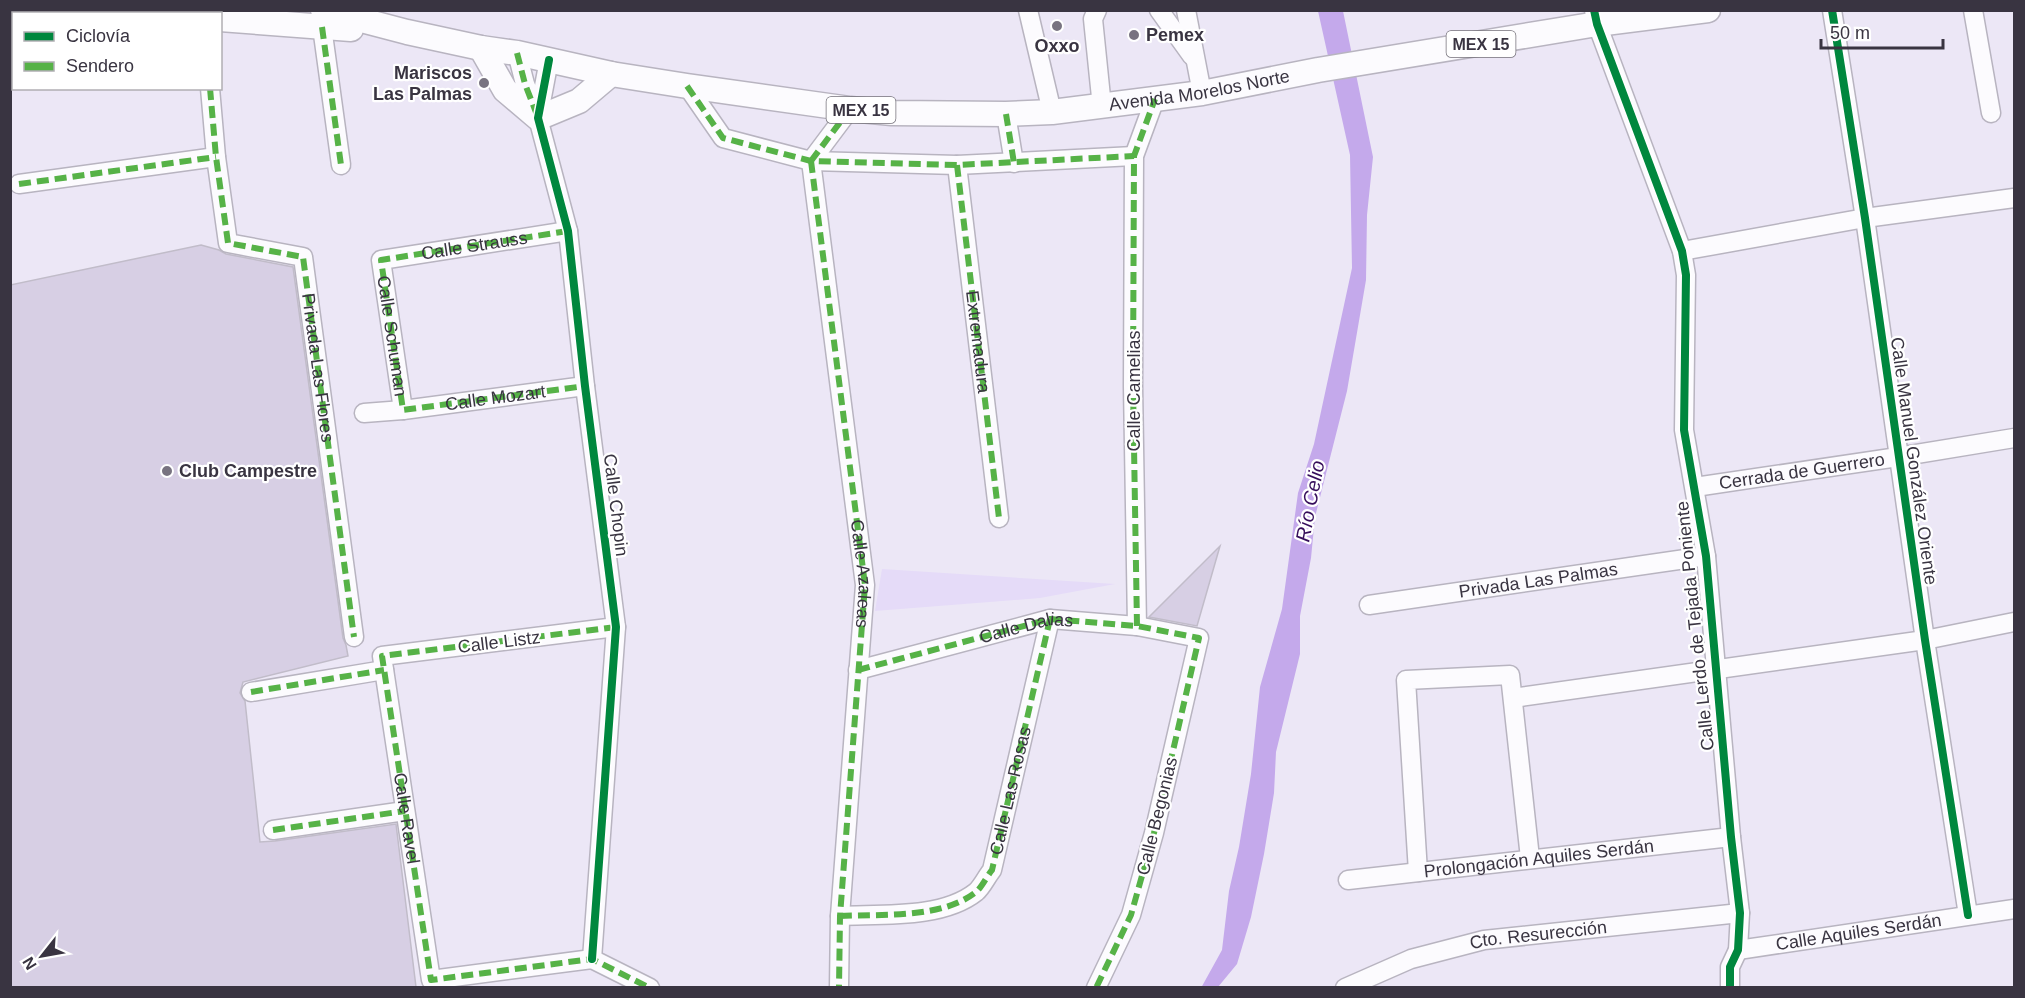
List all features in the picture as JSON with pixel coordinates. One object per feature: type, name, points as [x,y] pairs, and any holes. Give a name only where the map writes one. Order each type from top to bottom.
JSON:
[{"type":"main road","points":[[118,10],[135,12]]},
{"type":"main road","name":"Avenida Morelos Norte","points":[[322,19],[407,32],[611,74],[850,109],[1006,114],[1052,112],[1202,93],[1595,17],[1708,10]]},
{"type":"main road","name":"MEX 15","points":[[222,19],[322,19]]},
{"type":"main road","points":[[481,48],[505,90],[538,118],[579,101],[611,74]]},
{"type":"street","points":[[1028,10],[1052,112]]},
{"type":"street","points":[[1096,10],[1093,19],[1102,106]]},
{"type":"street","points":[[1159,10],[1195,59]]},
{"type":"street","points":[[1186,10],[1202,93]]},
{"type":"street","name":"Calle Manuel González Oriente","points":[[1832,10],[1968,915]]},
{"type":"street","points":[[1973,10],[1991,113]]},
{"type":"street","name":"Calle Lerdo de Tejada Poniente","points":[[1595,17],[1682,251],[1686,275],[1684,430],[1706,556],[1740,913],[1738,950],[1730,967],[1730,987]]},
{"type":"street","points":[[322,19],[341,165]]},
{"type":"street","points":[[517,53],[525,84],[538,118]]},
{"type":"street","name":"Calle Chopin","points":[[549,60],[538,118],[568,231],[616,627],[592,959]]},
{"type":"street","points":[[687,86],[723,138],[811,161],[957,165],[1134,156]]},
{"type":"street","name":"Privada Las Flores","points":[[210,90],[216,157],[228,243],[303,257],[354,637]]},
{"type":"street","name":"Calle Camelias","points":[[1137,626],[1133,386],[1134,156],[1155,99]]},
{"type":"street","points":[[811,161],[850,109]]},
{"type":"street","points":[[1006,114],[1014,163]]},
{"type":"street","points":[[19,184],[216,157]]},
{"type":"street","name":"Calle Azaleas","points":[[811,161],[865,585],[840,916],[839,987]]},
{"type":"street","name":"Extremadura","points":[[957,165],[999,518]]},
{"type":"street","points":[[1682,251],[1865,218],[2014,198]]},
{"type":"street","name":"Calle Strauss","points":[[381,260],[568,231]]},
{"type":"street","name":"Calle Schuman","points":[[381,260],[403,410]]},
{"type":"street","name":"Calle Mozart","points":[[364,413],[585,386]]},
{"type":"street","name":"Cerrada de Guerrero","points":[[1695,487],[1898,458],[2014,438]]},
{"type":"street","name":"Privada Las Palmas","points":[[1369,605],[1706,556]]},
{"type":"street","name":"Calle Dalias","points":[[858,670],[1050,619],[1137,626],[1198,638]]},
{"type":"street","name":"Calle Las Rosas","points":[[840,916],[934,910],[956,903],[976,891],[992,870],[1050,619]]},
{"type":"street","points":[[1512,698],[1925,640],[2014,622]]},
{"type":"street","name":"Calle Listz","points":[[251,692],[383,663],[616,627]]},
{"type":"street","name":"Calle Begonias","points":[[1096,987],[1131,915],[1154,833],[1198,638]]},
{"type":"street","name":"Calle Ravel","points":[[383,663],[431,980],[592,959]]},
{"type":"street","points":[[1418,872],[1406,680],[1510,675],[1530,858]]},
{"type":"street","points":[[273,830],[405,811]]},
{"type":"street","name":"Prolongación Aquiles Serdán","points":[[1348,880],[1731,837]]},
{"type":"street","name":"Calle Aquiles Serdán","points":[[1738,950],[2014,909]]},
{"type":"street","name":"Cto. Resurección","points":[[1345,987],[1411,959],[1484,940],[1740,913]]},
{"type":"street","points":[[592,959],[650,987]]},
{"type":"shaded area","points":[[882,569],[1115,584],[1040,598],[875,611]]},
{"type":"water","name":"Río Celio","points":[[1318,11],[1343,11],[1373,157],[1367,215],[1366,280],[1347,391],[1315,517],[1311,558],[1300,616],[1300,654],[1276,752],[1274,793],[1251,917],[1237,964],[1218,987],[1201,988],[1222,950],[1229,891],[1251,774],[1260,687],[1282,609],[1298,493],[1314,444],[1352,268],[1350,155]]},
{"type":"building","name":"Club Campestre","points":[[201,245],[226,254],[293,267],[343,638],[348,656],[243,682],[240,693],[245,701],[260,842],[396,824],[416,987],[10,987],[10,285]]},
{"type":"building","points":[[1220,546],[1197,626],[1149,617]]},
{"type":"marked path","points":[[322,27],[341,165]]},
{"type":"marked path","points":[[517,53],[525,84],[537,115]]},
{"type":"marked path","points":[[687,86],[723,138],[811,161],[957,165],[1134,156]]},
{"type":"marked path","points":[[210,90],[216,157],[228,243],[303,257],[354,637]]},
{"type":"marked path","points":[[1137,626],[1133,386],[1134,156],[1155,99]]},
{"type":"marked path","points":[[811,161],[850,109]]},
{"type":"marked path","points":[[1006,114],[1014,163]]},
{"type":"marked path","points":[[19,184],[216,157]]},
{"type":"marked path","points":[[811,161],[865,585],[840,916],[839,988]]},
{"type":"marked path","points":[[957,165],[999,518]]},
{"type":"marked path","points":[[568,231],[381,260],[403,410],[585,386]]},
{"type":"marked path","points":[[858,670],[1050,619],[1137,626],[1199,638],[1154,833],[1131,915],[1096,988]]},
{"type":"marked path","points":[[840,916],[893,915],[946,907],[976,892],[992,870],[1050,619]]},
{"type":"marked path","points":[[616,627],[382,656],[431,980],[592,959],[650,988]]},
{"type":"marked path","points":[[251,692],[384,670]]},
{"type":"marked path","points":[[273,830],[405,811]]},
{"type":"cycle path","points":[[1594,10],[1597,24],[1682,251],[1686,275],[1684,430],[1706,556],[1740,913],[1738,950],[1730,967],[1730,988]]},
{"type":"cycle path","points":[[1832,10],[1968,915]]},
{"type":"cycle path","points":[[549,60],[538,118],[568,231],[616,627],[592,959]]},
{"type":"place","name":"Oxxo","points":[[1057,26]]},
{"type":"place","name":"Pemex","points":[[1134,35]]},
{"type":"place","name":"Mariscos Las Palmas","points":[[484,83]]},
{"type":"place","name":"Club Campestre","points":[[167,471]]}]
